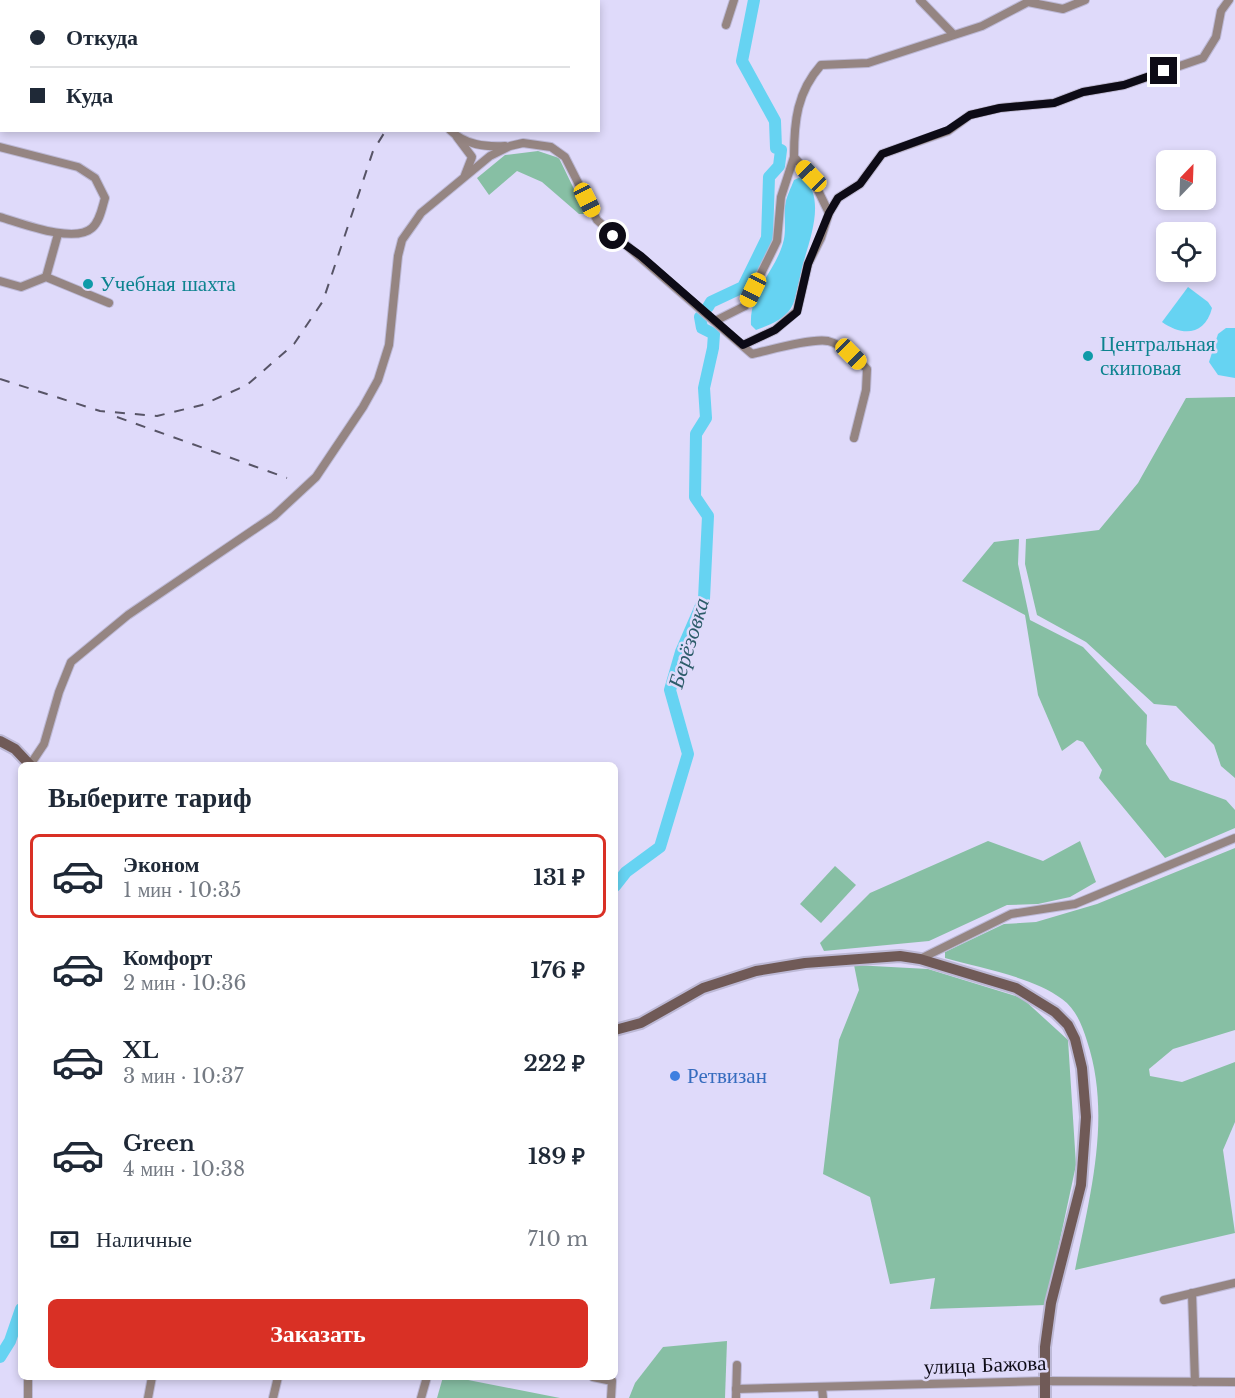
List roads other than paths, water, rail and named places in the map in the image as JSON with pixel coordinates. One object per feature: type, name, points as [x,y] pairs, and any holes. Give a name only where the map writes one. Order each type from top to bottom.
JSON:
[{"type":"street","points":[[726,25],[734,0]]},
{"type":"street","points":[[920,0],[953,34]]},
{"type":"street","points":[[715,321],[745,306],[777,241],[781,197],[794,157],[794,116],[807,81],[821,64],[868,63],[982,26],[1028,2],[1063,9],[1085,0]]},
{"type":"street","points":[[743,345],[775,330],[797,312],[808,264],[829,213],[838,198],[860,184],[882,154],[948,130],[970,115],[1000,108],[1054,103],[1083,92],[1124,85],[1203,58],[1216,37],[1221,10],[1229,0]]},
{"type":"street","points":[[452,132],[472,157],[465,176]]},
{"type":"street","points":[[456,137],[484,148],[536,143],[551,147],[566,156],[597,220],[753,354],[790,345],[828,341],[851,354],[867,369],[866,390],[854,438]]},
{"type":"street","points":[[32,762],[44,744],[58,692],[71,662],[128,615],[274,516],[316,477],[363,408],[378,380],[389,345],[398,256],[402,240],[421,213],[490,156],[510,146]]},
{"type":"street","points":[[0,147],[78,167],[95,178],[105,198],[98,220],[90,230],[79,233],[58,234],[0,217]]},
{"type":"street","points":[[794,157],[811,176],[829,213]]},
{"type":"street","points":[[46,277],[58,234]]},
{"type":"street","points":[[0,281],[21,287],[46,277],[110,303]]},
{"type":"street","points":[[0,741],[15,749],[27,762]]},
{"type":"street","points":[[920,959],[1011,914],[1075,904],[1235,838]]},
{"type":"street","points":[[618,1029],[641,1023],[703,988],[756,971],[805,963],[900,956],[920,959],[1016,988],[1055,1012],[1068,1025],[1075,1039],[1082,1068],[1085,1144],[1081,1185],[1051,1303],[1045,1347],[1045,1398]]},
{"type":"street","points":[[1164,1300],[1235,1283]]},
{"type":"street","points":[[1192,1293],[1195,1382]]},
{"type":"street","points":[[736,1398],[737,1365]]},
{"type":"street","points":[[28,1380],[28,1398]]},
{"type":"street","points":[[148,1398],[151,1380]]},
{"type":"street","points":[[273,1398],[277,1380]]},
{"type":"street","points":[[421,1398],[426,1380]]},
{"type":"street","points":[[607,1380],[612,1381],[611,1398]]},
{"type":"street","name":"улица Бажова","points":[[736,1389],[1045,1381],[1235,1382]]},
{"type":"street","points":[[822,1388],[823,1398]]},
{"type":"water","points":[[803,176],[810,186],[815,208],[812,233],[795,299],[784,316],[756,330],[751,325],[754,301],[776,261],[785,235],[786,199],[794,180]]},
{"type":"water","points":[[1188,287],[1208,302],[1212,308],[1204,324],[1192,331],[1178,330],[1162,322]]},
{"type":"water","points":[[1226,328],[1235,328],[1235,378],[1218,375],[1209,362],[1218,334]]},
{"type":"waterway","name":"Берёзовка","points":[[708,307],[711,302],[743,287],[767,238],[769,177],[779,166],[781,150],[776,148],[775,121],[742,61],[754,0]]},
{"type":"waterway","name":"Берёзовка","points":[[618,882],[626,872],[660,847],[688,754],[670,690],[681,652],[704,599],[708,516],[695,497],[696,434],[706,418],[704,388],[714,334],[702,328],[700,317]]},
{"type":"waterway","name":"Берёзовка","points":[[0,1357],[10,1341],[18,1318]]},
{"type":"railway","points":[[0,379],[100,411],[157,416],[202,405],[247,385],[294,344],[323,301],[373,151],[385,132]]},
{"type":"railway","points":[[117,417],[287,478]]},
{"type":"place","name":"Учебная шахта","points":[[88,284]]},
{"type":"place","name":"Центральная скиповая","points":[[1088,356]]},
{"type":"place","name":"Ретвизан","points":[[675,1076]]}]
